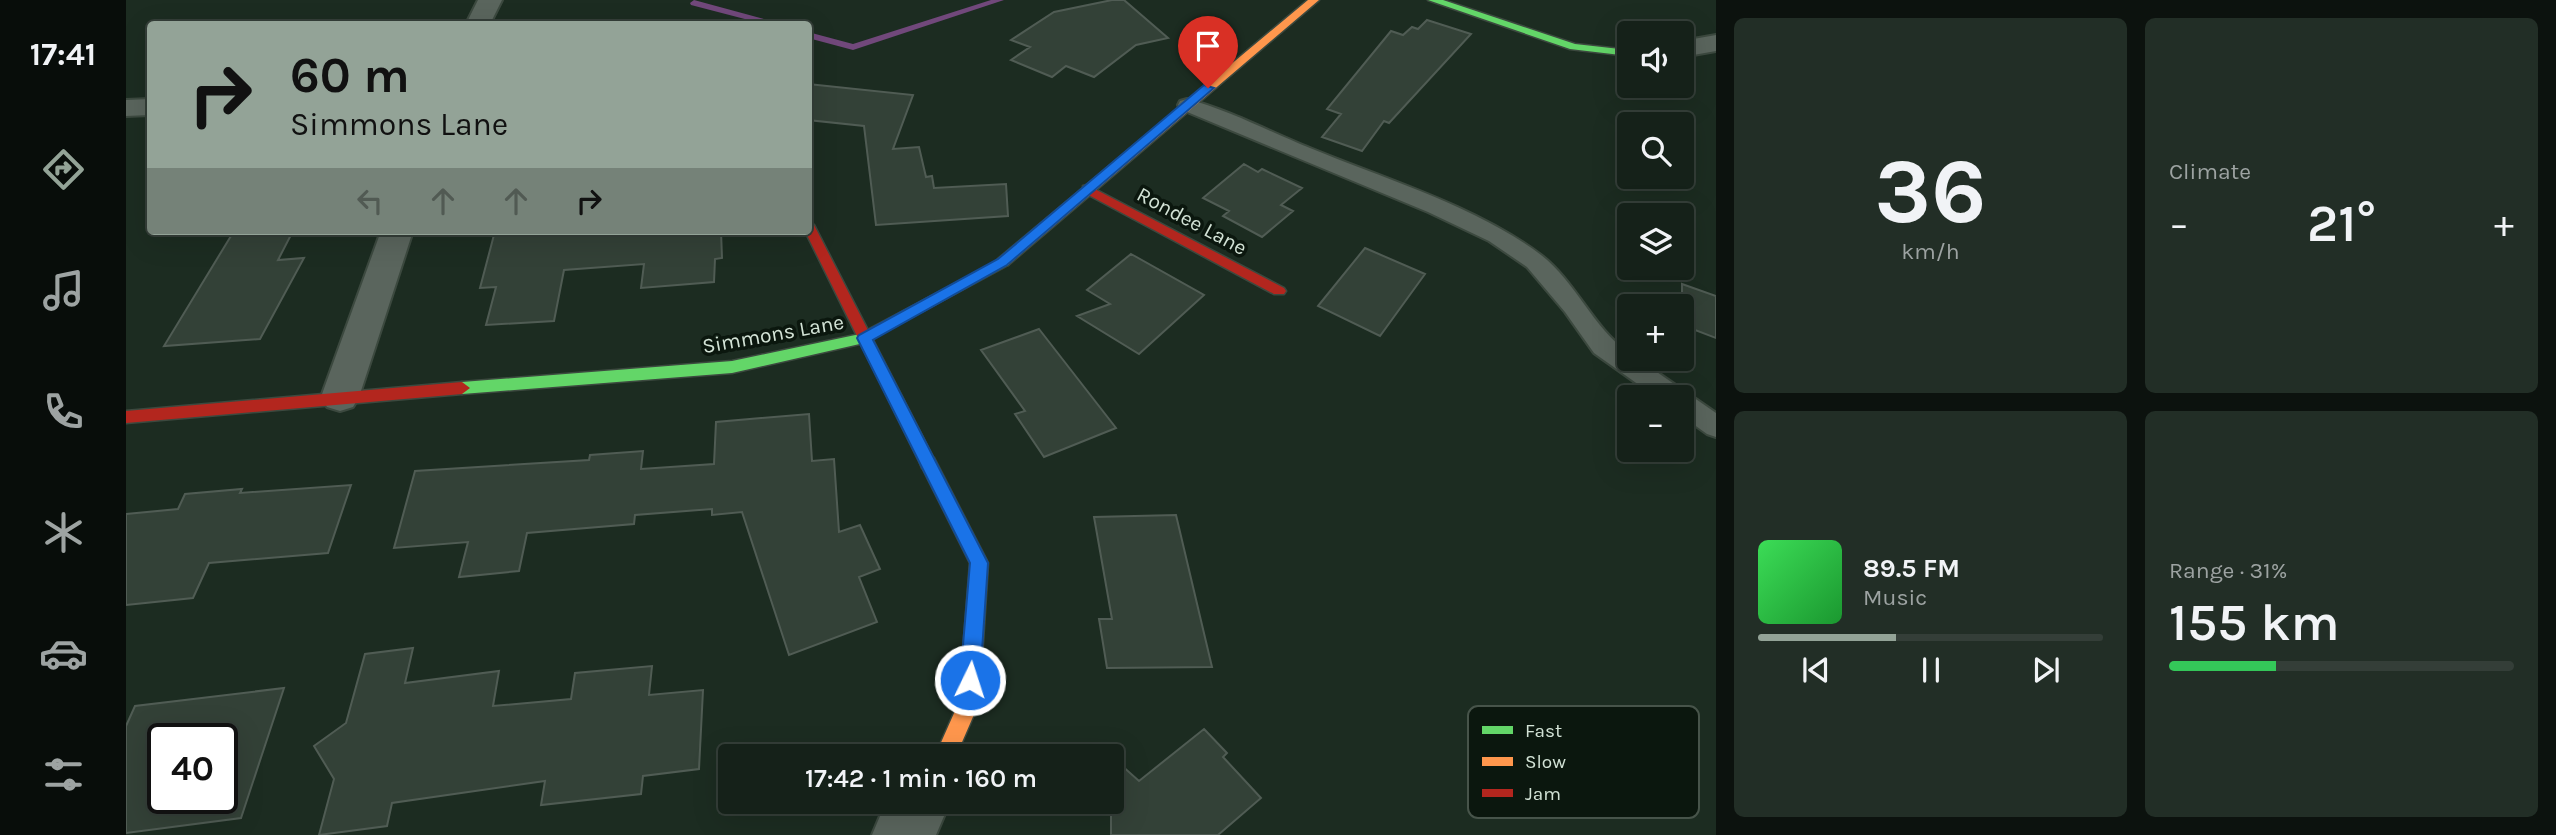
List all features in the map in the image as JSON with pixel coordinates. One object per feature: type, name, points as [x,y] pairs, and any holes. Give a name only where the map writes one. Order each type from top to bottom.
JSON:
[{"type":"street","points":[[480,21],[490,0]]},
{"type":"street","name":"Simmons Lane","points":[[126,417],[340,397],[732,367],[864,338],[1003,262],[1314,0]]},
{"type":"street","points":[[1433,0],[1574,47],[1617,52]]},
{"type":"street","points":[[1694,47],[1716,43]]},
{"type":"street","points":[[126,108],[147,107]]},
{"type":"street","name":"Rondee Lane","points":[[1087,189],[1279,291]]},
{"type":"street","points":[[812,233],[979,563],[969,703],[950,744]]},
{"type":"street","points":[[340,397],[396,235]]},
{"type":"lane","points":[[1187,105],[1435,207],[1497,236],[1535,262],[1573,306],[1603,347],[1658,385]]},
{"type":"lane","points":[[1694,411],[1716,427]]},
{"type":"building","points":[[1124,0],[1168,38],[1136,45],[1094,77],[1066,66],[1052,77],[1011,60],[1030,47],[1011,40],[1054,12]]},
{"type":"building","points":[[1427,20],[1471,34],[1389,123],[1384,121],[1362,151],[1322,137],[1341,114],[1327,109],[1391,31],[1403,35],[1412,27],[1418,29]]},
{"type":"building","points":[[812,84],[913,95],[893,149],[919,147],[926,177],[932,176],[934,188],[1006,184],[1008,216],[876,225],[864,126],[812,120]]},
{"type":"building","points":[[1244,164],[1258,172],[1262,169],[1302,188],[1281,205],[1293,211],[1262,237],[1223,216],[1229,211],[1203,198]]},
{"type":"building","points":[[232,235],[291,235],[278,260],[304,258],[260,339],[164,346]]},
{"type":"building","points":[[494,235],[721,235],[722,258],[715,259],[714,282],[641,288],[644,264],[564,270],[554,321],[486,325],[496,287],[480,288]]},
{"type":"building","points":[[1365,248],[1425,274],[1380,336],[1318,306]]},
{"type":"building","points":[[1131,254],[1204,295],[1139,354],[1077,316],[1110,304],[1087,290]]},
{"type":"building","points":[[1682,284],[1716,296],[1716,338],[1694,330],[1694,294],[1682,294]]},
{"type":"building","points":[[1039,329],[1116,428],[1044,457],[1015,414],[1025,411],[981,350]]},
{"type":"building","points":[[809,414],[812,461],[834,459],[839,532],[860,525],[880,569],[859,577],[877,622],[789,655],[742,512],[712,515],[712,509],[635,515],[634,524],[527,533],[519,571],[459,577],[468,542],[394,548],[415,471],[589,460],[590,455],[643,451],[641,469],[714,464],[716,422]]},
{"type":"building","points":[[351,485],[328,553],[209,563],[193,598],[126,605],[126,514],[178,509],[185,494]]},
{"type":"building","points":[[1176,515],[1212,667],[1107,668],[1099,619],[1112,619],[1094,517]]},
{"type":"building","points":[[413,648],[405,683],[499,671],[493,706],[571,699],[575,673],[652,666],[649,695],[703,690],[699,769],[643,776],[641,794],[541,805],[545,781],[392,803],[387,826],[319,835],[334,779],[314,746],[346,723],[365,654]]},
{"type":"building","points":[[284,688],[241,818],[126,833],[126,726],[135,706]]},
{"type":"building","points":[[1204,729],[1227,753],[1223,757],[1261,798],[1218,835],[1111,835],[1111,814],[1124,814],[1124,768],[1139,781]]},
{"type":"waterway","points":[[812,36],[853,47],[1000,0]]},
{"type":"waterway","points":[[694,3],[761,21]]},
{"type":"traffic: fast","points":[[1433,0],[1574,47],[1617,52]]},
{"type":"traffic: fast","points":[[462,388],[732,367],[864,338],[1003,262]]},
{"type":"traffic: slow","points":[[1003,262],[1314,0]]},
{"type":"traffic: slow","points":[[928,463],[979,563],[969,703],[950,744]]},
{"type":"traffic: jam","points":[[1087,189],[1279,291]]},
{"type":"traffic: jam","points":[[812,233],[928,463]]},
{"type":"traffic: jam","points":[[126,417],[462,388]]},
{"type":"route","points":[[970,680],[979,563],[864,338],[1003,262],[1208,88]]}]
